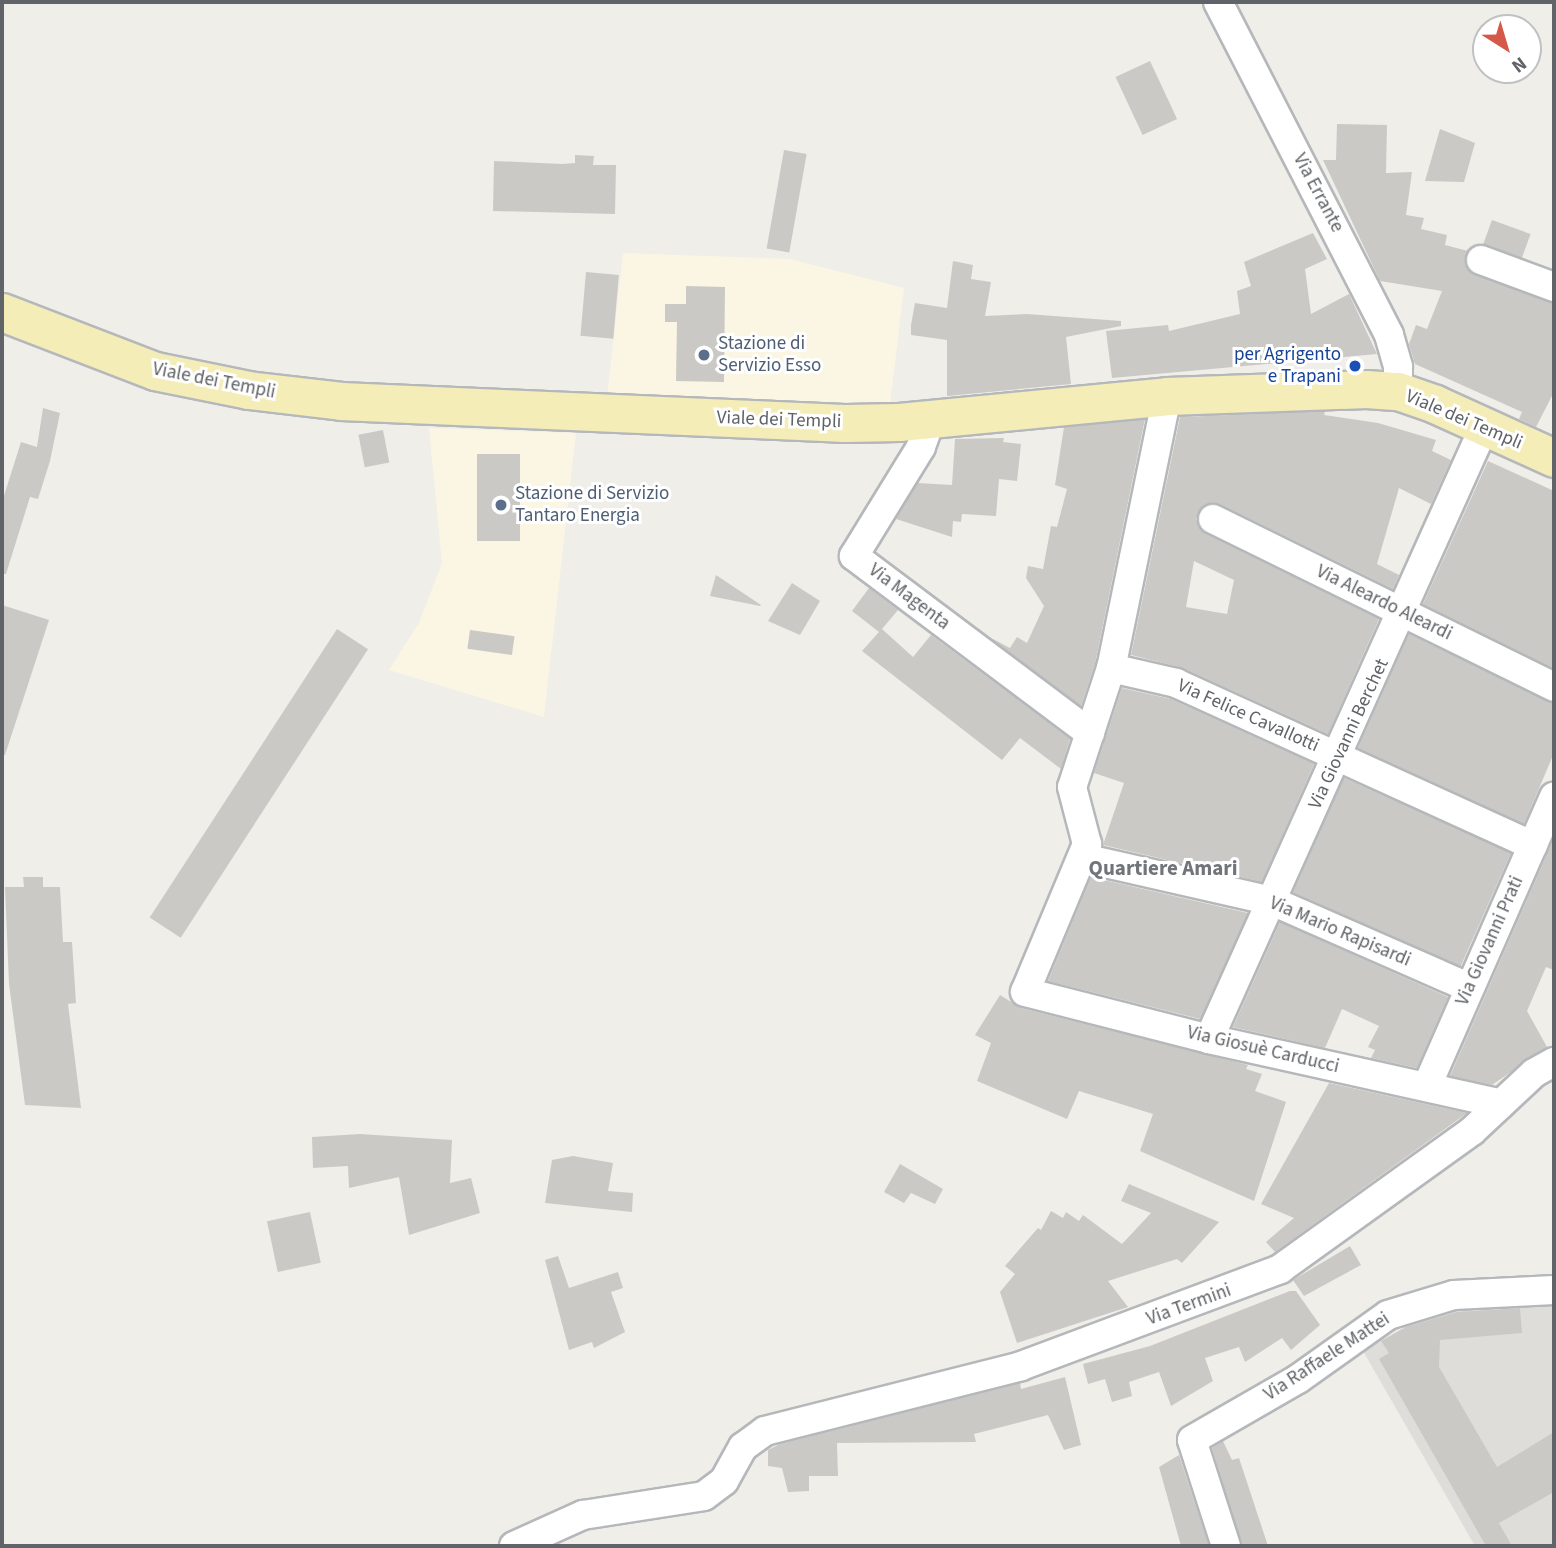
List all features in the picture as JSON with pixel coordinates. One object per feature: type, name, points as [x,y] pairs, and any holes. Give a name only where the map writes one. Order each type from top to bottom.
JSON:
[{"type":"main road","name":"Viale dei Templi","points":[[2,312],[155,371],[248,390],[341,401],[845,423],[931,419],[1167,396],[1398,391],[1484,427],[1551,447]]},
{"type":"street","name":"Via Errante","points":[[1218,2],[1384,324],[1398,367],[1398,391]]},
{"type":"street","points":[[1481,260],[1554,287]]},
{"type":"street","points":[[1083,858],[1087,844],[1072,787],[1111,668],[1167,396]]},
{"type":"street","name":"Via Magenta","points":[[931,419],[914,458],[854,556],[1090,733]]},
{"type":"street","name":"Via Giovanni Berchet","points":[[1209,1039],[1404,613],[1484,427]]},
{"type":"street","name":"Via Aleardo Aleardi","points":[[1213,519],[1554,687]]},
{"type":"street","name":"Via Felice Cavallotti","points":[[1111,668],[1176,683],[1533,846]]},
{"type":"street","name":"Via Giovanni Prati","points":[[1427,1086],[1554,797]]},
{"type":"street","name":"Via Mario Rapisardi","points":[[1083,858],[1272,901],[1470,988]]},
{"type":"street","name":"Via Giosuè Carducci","points":[[1083,858],[1025,992],[1209,1039],[1502,1104]]},
{"type":"street","name":"Via Termini","points":[[514,1546],[583,1515],[704,1496],[723,1480],[743,1447],[765,1430],[1021,1366],[1280,1269],[1472,1131],[1534,1073],[1554,1062]]},
{"type":"street","name":"Via Raffaele Mattei","points":[[1226,1546],[1192,1440],[1298,1379],[1388,1315],[1454,1295],[1554,1290]]},
{"type":"shaded area","points":[[623,253],[790,259],[904,288],[890,404],[607,398]]},
{"type":"shaded area","points":[[429,428],[576,433],[544,717],[389,670],[419,623],[442,563]]},
{"type":"shaded area","points":[[1554,1301],[1554,1546],[1475,1546],[1363,1351],[1435,1310]]},
{"type":"building","points":[[1150,61],[1177,119],[1143,135],[1116,77]]},
{"type":"building","points":[[1337,124],[1387,125],[1386,173],[1412,172],[1406,215],[1424,218],[1421,229],[1447,235],[1445,245],[1468,251],[1465,263],[1475,275],[1554,303],[1554,392],[1536,427],[1519,419],[1522,412],[1415,364],[1409,344],[1416,325],[1427,329],[1442,291],[1380,281],[1323,160],[1336,160]]},
{"type":"building","points":[[1440,129],[1475,143],[1464,182],[1425,181]]},
{"type":"building","points":[[784,150],[807,154],[789,252],[767,248]]},
{"type":"building","points":[[575,155],[594,156],[593,165],[616,165],[615,214],[493,211],[494,161],[562,164],[575,163]]},
{"type":"building","points":[[1492,220],[1531,234],[1522,258],[1483,244]]},
{"type":"building","points":[[1313,233],[1327,259],[1305,269],[1311,314],[1349,294],[1377,354],[1112,378],[1106,331],[1168,325],[1169,331],[1240,314],[1237,291],[1251,286],[1244,262]]},
{"type":"building","points":[[953,261],[973,265],[971,279],[991,282],[985,316],[1027,314],[1121,321],[1121,326],[1066,337],[1071,384],[947,396],[947,340],[911,335],[911,325],[915,303],[947,308]]},
{"type":"building","points":[[586,272],[619,275],[613,339],[580,336]]},
{"type":"building","points":[[686,286],[725,287],[724,382],[676,381],[677,322],[665,322],[665,304],[686,304]]},
{"type":"building","points":[[43,408],[60,413],[50,461],[38,499],[30,497],[6,574],[2,574],[2,502],[21,442],[37,447]]},
{"type":"building","points":[[1325,411],[1324,415],[1378,423],[1436,440],[1432,451],[1451,460],[1431,504],[1399,488],[1377,564],[1399,575],[1393,589],[1220,504],[1204,505],[1196,519],[1206,534],[1379,619],[1328,734],[1183,668],[1131,655],[1180,417]],"holes":[[[1194,561],[1234,580],[1227,614],[1186,607]]]},
{"type":"building","points":[[1145,419],[1095,664],[1081,706],[989,637],[1010,648],[1017,637],[1027,643],[1044,606],[1026,578],[1028,566],[1043,569],[1051,526],[1057,527],[1067,489],[1055,485],[1064,427]]},
{"type":"building","points":[[383,430],[389,462],[365,467],[358,435]]},
{"type":"building","points":[[1004,438],[1003,442],[1021,444],[1017,481],[999,479],[996,516],[962,514],[961,522],[953,521],[952,537],[896,519],[918,483],[952,485],[955,439]]},
{"type":"building","points":[[477,454],[520,454],[520,541],[477,541]]},
{"type":"building","points":[[1488,461],[1554,491],[1554,669],[1423,604]]},
{"type":"building","points":[[716,575],[761,605],[710,596]]},
{"type":"building","points":[[792,583],[820,601],[800,635],[768,621]]},
{"type":"building","points":[[869,588],[898,610],[882,629],[913,657],[931,635],[1070,739],[1061,769],[1020,738],[1002,760],[862,651],[879,632],[852,611]]},
{"type":"building","points":[[2,605],[49,620],[5,755],[2,754]]},
{"type":"building","points":[[337,629],[368,649],[181,938],[150,918]]},
{"type":"building","points":[[470,630],[515,636],[512,655],[467,649]]},
{"type":"building","points":[[1409,634],[1554,704],[1554,753],[1524,824],[1358,748]]},
{"type":"building","points":[[1122,688],[1171,699],[1314,764],[1262,882],[1103,845],[1124,783],[1094,773]]},
{"type":"building","points":[[1344,778],[1511,852],[1460,967],[1293,892]]},
{"type":"building","points":[[1554,838],[1554,970],[1546,967],[1527,1011],[1547,1047],[1492,1085],[1450,1076]]},
{"type":"building","points":[[23,877],[43,877],[43,887],[60,887],[63,942],[72,942],[76,1003],[68,1004],[81,1108],[25,1105],[9,984],[5,887],[24,887]]},
{"type":"building","points":[[1091,877],[1248,913],[1200,1019],[1048,981]]},
{"type":"building","points":[[1280,922],[1448,997],[1417,1068],[1371,1058],[1375,1050],[1368,1047],[1379,1026],[1342,1009],[1325,1048],[1233,1027]]},
{"type":"building","points":[[1000,995],[1021,1008],[1248,1065],[1246,1069],[1262,1074],[1255,1091],[1286,1102],[1254,1201],[1140,1151],[1153,1114],[1079,1091],[1067,1119],[977,1081],[991,1043],[975,1035]]},
{"type":"building","points":[[1329,1083],[1467,1113],[1275,1252],[1266,1242],[1294,1218],[1261,1204]]},
{"type":"building","points":[[360,1134],[452,1140],[450,1183],[471,1178],[480,1213],[409,1235],[399,1177],[349,1188],[348,1166],[313,1168],[312,1137]]},
{"type":"building","points":[[573,1156],[613,1163],[608,1191],[633,1193],[632,1212],[545,1203],[552,1160]]},
{"type":"building","points":[[900,1164],[943,1189],[935,1204],[911,1193],[904,1203],[884,1192]]},
{"type":"building","points":[[1129,1184],[1219,1222],[1182,1263],[1177,1259],[1108,1281],[1128,1307],[1017,1343],[1000,1292],[1015,1274],[1005,1266],[1038,1228],[1041,1230],[1051,1211],[1063,1218],[1066,1212],[1079,1221],[1083,1215],[1122,1244],[1151,1213],[1121,1201]]},
{"type":"building","points":[[310,1212],[321,1263],[278,1272],[267,1221]]},
{"type":"building","points":[[1350,1246],[1361,1265],[1304,1296],[1293,1280]]},
{"type":"building","points":[[558,1256],[569,1288],[618,1272],[623,1288],[611,1292],[625,1332],[594,1348],[592,1342],[569,1350],[545,1260]]},
{"type":"building","points":[[1290,1291],[1296,1291],[1320,1325],[1291,1350],[1282,1338],[1245,1362],[1239,1347],[1205,1358],[1213,1381],[1171,1406],[1159,1372],[1129,1382],[1132,1396],[1112,1402],[1105,1379],[1088,1384],[1083,1364],[1150,1346]]},
{"type":"building","points":[[1520,1308],[1522,1333],[1440,1340],[1439,1367],[1497,1467],[1554,1432],[1554,1492],[1499,1523],[1512,1546],[1486,1546],[1379,1359],[1389,1353],[1381,1341],[1406,1327],[1457,1312]]},
{"type":"building","points":[[1065,1377],[1081,1445],[1064,1450],[1048,1415],[974,1434],[976,1442],[837,1443],[838,1476],[809,1476],[809,1491],[788,1492],[782,1468],[768,1466],[768,1450],[780,1444],[1020,1383],[1021,1389]]},
{"type":"building","points":[[1223,1441],[1232,1460],[1239,1458],[1268,1546],[1242,1546],[1212,1448]]},
{"type":"building","points":[[1179,1455],[1209,1546],[1181,1546],[1159,1467]]},
{"type":"place","name":"Stazione di Servizio Esso","points":[[704,355]]},
{"type":"place","name":"per Agrigento e Trapani","points":[[1355,366]]},
{"type":"place","name":"Stazione di Servizio Tantaro Energia","points":[[501,505]]},
{"type":"district","name":"Quartiere Amari","points":[[1163,868]]}]
